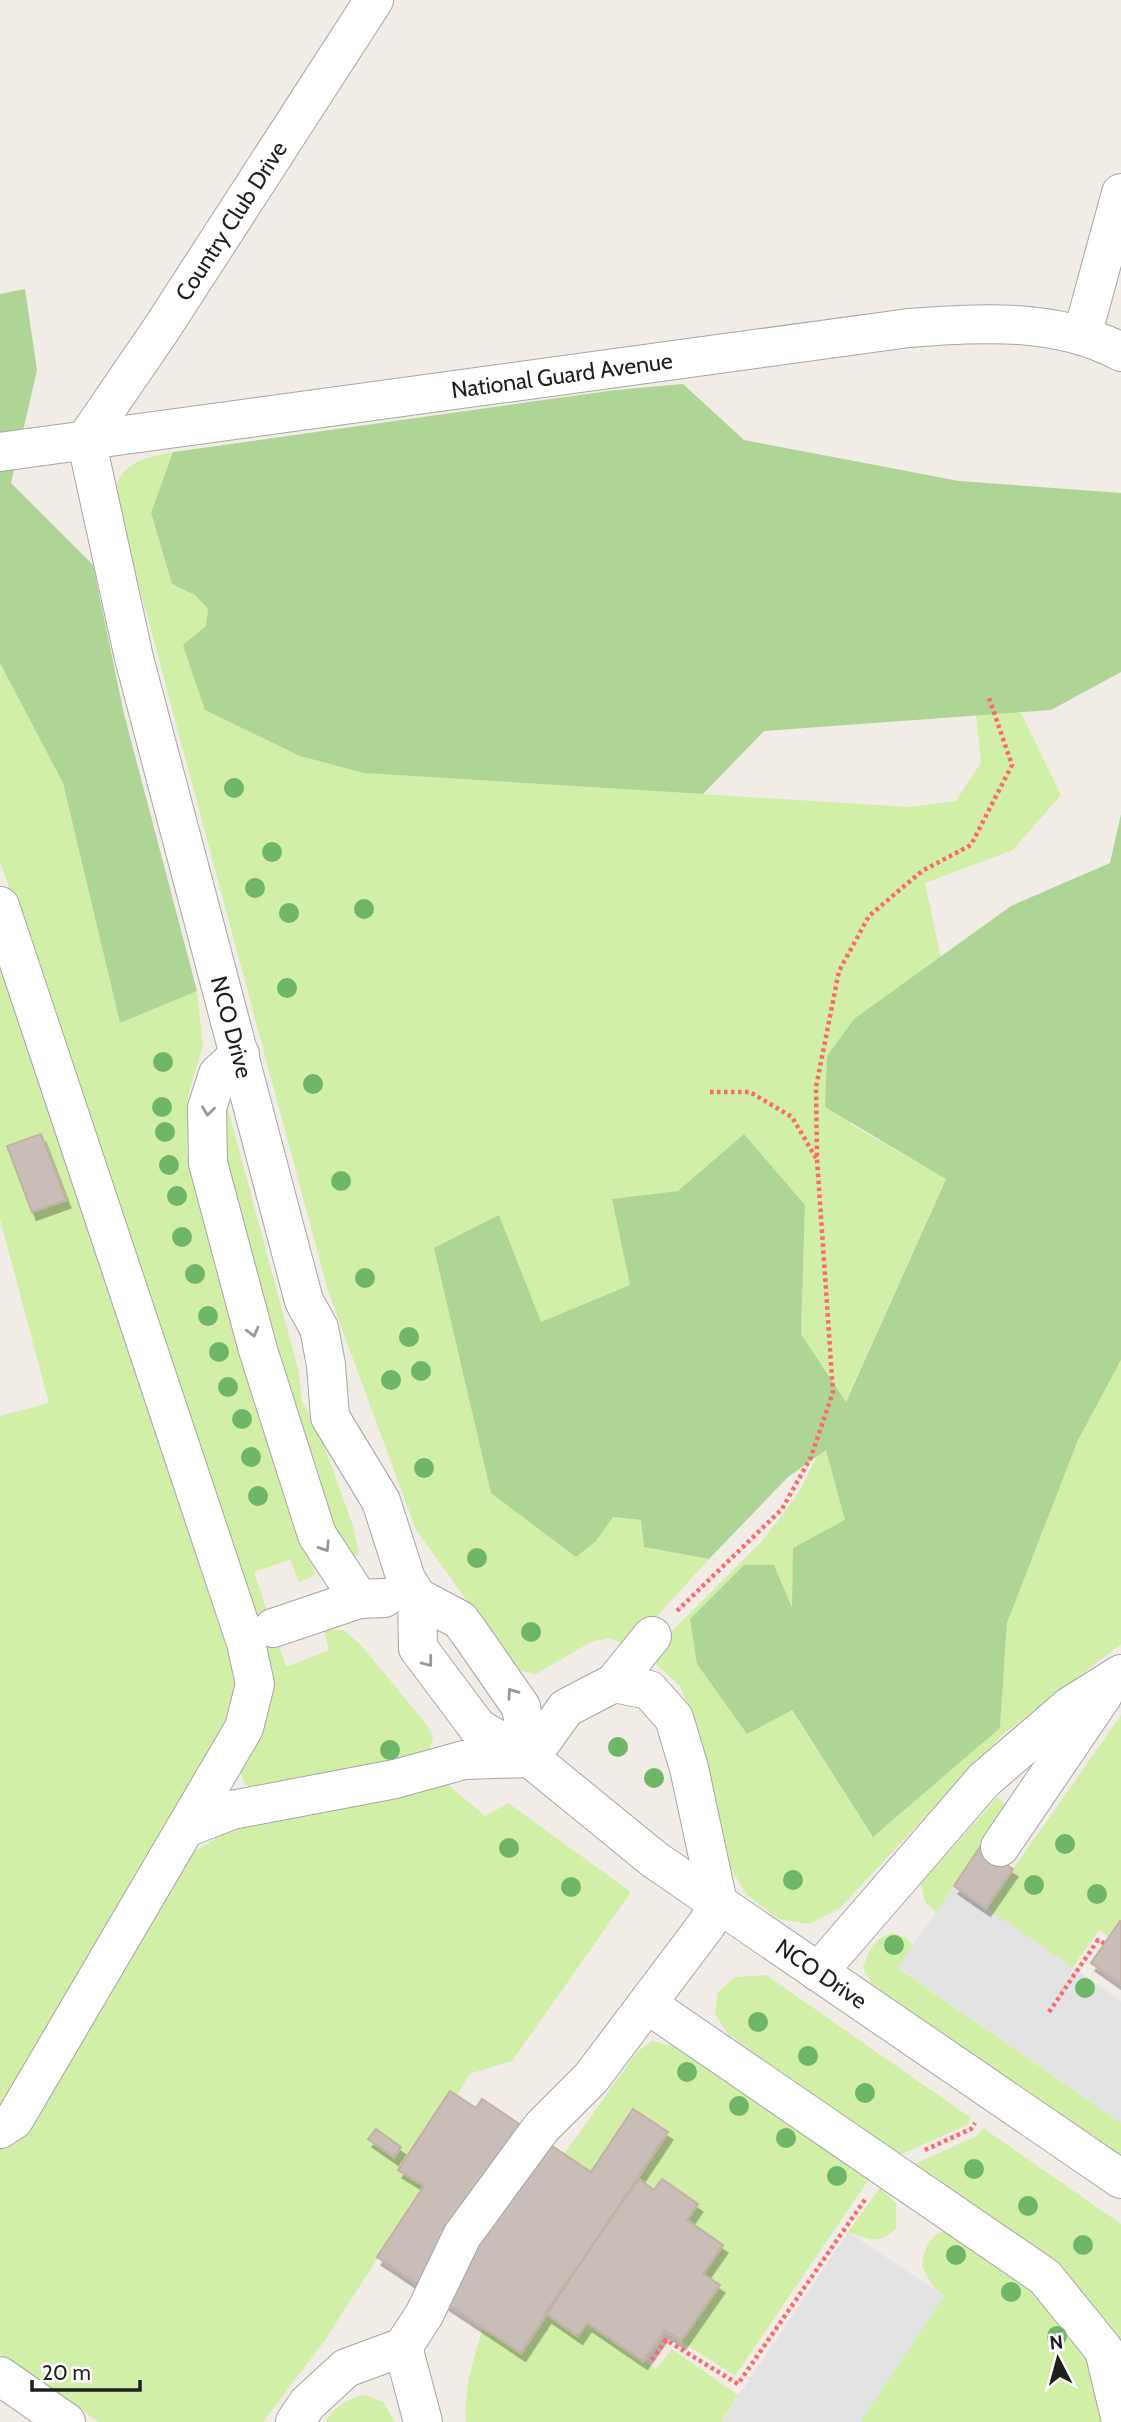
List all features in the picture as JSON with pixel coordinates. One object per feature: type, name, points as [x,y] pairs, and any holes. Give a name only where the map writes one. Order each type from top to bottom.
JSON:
[{"type":"street","name":"Country Club Drive","points":[[86,439],[162,328],[374,0]]},
{"type":"street","points":[[1082,336],[1121,193]]},
{"type":"street","name":"National Guard Avenue","points":[[0,452],[909,328],[1008,324],[1082,336],[1121,352]]},
{"type":"street","name":"NCO Drive","points":[[86,439],[134,658],[304,1301],[319,1328],[326,1365],[330,1417],[381,1501],[405,1579],[417,1597],[418,1648],[478,1728],[530,1758],[655,1860],[1121,2179]]},
{"type":"street","points":[[0,906],[246,1643],[254,1684],[244,1728],[14,2120],[0,2129]]},
{"type":"street","points":[[240,1054],[218,1074],[207,1108],[208,1163],[258,1350],[317,1535],[359,1599]]},
{"type":"street","points":[[272,1628],[359,1599],[417,1597],[460,1620],[470,1632],[521,1707],[530,1758]]},
{"type":"street","points":[[530,1758],[566,1708],[614,1683],[652,1636]]},
{"type":"street","points":[[1000,1847],[1118,1676]]},
{"type":"street","points":[[818,1972],[984,1780],[1070,1706],[1118,1676]]},
{"type":"street","points":[[295,2422],[307,2404],[346,2368],[403,2347],[424,2315],[469,2227],[541,2128],[591,2078],[707,1924],[718,1903],[689,1768],[674,1718],[649,1690],[614,1683]]},
{"type":"street","points":[[186,1828],[232,1810],[395,1779],[464,1760],[530,1758]]},
{"type":"street","points":[[647,2004],[1045,2277],[1104,2350],[1121,2421]]},
{"type":"street","points":[[403,2347],[423,2422]]},
{"type":"street","points":[[0,2376],[66,2422]]},
{"type":"path","points":[[652,1636],[782,1509],[811,1457],[833,1392],[817,1158],[816,1087],[839,971],[869,916],[922,871],[971,845],[1012,765],[988,695]]},
{"type":"path","points":[[710,1092],[750,1092],[792,1117],[817,1158]]},
{"type":"path","points":[[1049,2012],[1098,1940],[1104,1943]]},
{"type":"path","points":[[652,2360],[666,2340],[738,2384],[887,2168],[971,2129],[997,2094]]},
{"type":"green space","points":[[25,289],[37,370],[11,483],[93,565],[124,714],[197,991],[120,1023],[63,783],[0,663],[0,294]]},
{"type":"green space","points":[[683,384],[744,440],[959,481],[1121,493],[1121,672],[1051,710],[764,731],[703,794],[364,773],[300,756],[205,710],[183,645],[206,626],[208,609],[195,595],[172,584],[151,513],[173,452],[616,390]]},
{"type":"green space","points":[[173,452],[151,514],[172,584],[195,595],[208,609],[206,626],[300,756],[364,773],[909,807],[956,801],[981,762],[975,704],[1021,713],[1061,795],[1013,850],[925,883],[948,991],[850,1124],[946,1178],[845,1403],[801,1334],[805,1205],[745,1135],[678,1191],[612,1199],[630,1285],[541,1323],[499,1215],[596,1541],[612,1517],[641,1520],[644,1547],[709,1559],[630,1646],[609,1638],[591,1642],[536,1674],[517,1670],[416,1530],[328,1291],[114,492],[129,467],[144,459]]},
{"type":"green space","points":[[0,663],[63,783],[120,1023],[197,991],[203,1045],[188,1096],[187,1154],[315,1575],[299,1582],[290,1560],[254,1572],[286,1667],[329,1650],[324,1630],[343,1630],[361,1645],[426,1724],[433,1737],[429,1755],[262,1793],[245,1784],[239,1770],[265,1717],[92,1125],[0,861]]},
{"type":"green space","points":[[1121,814],[1121,1360],[1078,1440],[1007,1623],[1000,1728],[873,1837],[792,1710],[747,1734],[697,1664],[690,1619],[744,1565],[774,1565],[792,1608],[793,1548],[845,1520],[826,1450],[788,1477],[709,1559],[644,1547],[641,1520],[613,1517],[596,1541],[576,1557],[491,1493],[434,1248],[499,1215],[541,1322],[630,1285],[612,1199],[678,1191],[744,1134],[805,1205],[801,1334],[846,1402],[946,1179],[825,1107],[827,1056],[854,1019],[1011,906],[1110,863]]},
{"type":"green space","points":[[0,954],[238,1668],[239,1700],[0,2113],[0,1416],[49,1403],[0,1219]],"holes":[[[41,1134],[66,1199],[32,1211],[8,1146]]]},
{"type":"green space","points":[[225,1098],[298,1369],[302,1401],[321,1437],[353,1526],[359,1554],[352,1559],[323,1515],[220,1156]]},
{"type":"green space","points":[[1121,1360],[1121,1644],[1001,1736],[840,1908],[809,1924],[779,1919],[746,1894],[725,1858],[694,1720],[680,1686],[650,1658],[659,1644],[762,1541],[798,1494],[817,1456],[826,1449],[846,1521],[792,1610],[747,1733],[791,1710],[873,1837],[1000,1728],[1007,1623],[1078,1440]]},
{"type":"green space","points":[[1121,1715],[1121,1922],[1109,1937],[1099,1930],[1057,1990],[1063,1961],[986,1908]]},
{"type":"green space","points":[[439,1777],[485,1816],[508,1803],[631,1892],[512,2061],[469,2074],[457,2096],[449,2092],[398,2169],[424,2186],[325,2340],[263,2422],[99,2422],[0,2354],[0,2148],[25,2127],[187,1856],[226,1832],[261,1824],[302,1808]]},
{"type":"green space","points":[[998,1797],[1008,1807],[936,1912],[925,1902],[921,1883]]},
{"type":"green space","points":[[893,1933],[905,1937],[913,1946],[898,1968],[1121,2123],[1121,2157],[872,1984],[863,1967],[873,1945]]},
{"type":"green space","points":[[766,1975],[971,2118],[967,2125],[897,2156],[728,2034],[715,2014],[718,1992],[735,1977]]},
{"type":"green space","points":[[652,2041],[673,2046],[869,2179],[735,2376],[681,2341],[720,2286],[703,2274],[723,2245],[687,2220],[697,2204],[662,2179],[654,2190],[639,2179],[667,2133],[591,2172],[564,2154],[637,2052]]},
{"type":"green space","points":[[983,2128],[1121,2224],[1121,2359],[1110,2331],[1082,2292],[912,2165],[977,2136]]},
{"type":"green space","points":[[880,2188],[896,2203],[896,2228],[879,2239],[868,2239],[848,2232]]},
{"type":"green space","points":[[959,2227],[1076,2324],[1109,2422],[860,2422],[944,2296],[934,2288],[922,2267],[928,2245],[943,2231]]},
{"type":"green space","points":[[545,2313],[578,2335],[587,2323],[656,2369],[672,2349],[738,2395],[721,2422],[466,2422],[468,2386],[483,2327]]},
{"type":"green space","points":[[364,2395],[383,2402],[395,2422],[325,2422],[342,2404]]},
{"type":"shaded area","points":[[954,1886],[1121,2001],[1121,2123],[898,1967]]},
{"type":"shaded area","points":[[848,2232],[944,2296],[860,2422],[721,2422]]},
{"type":"building","points":[[41,1134],[66,1200],[32,1212],[7,1146]]},
{"type":"building","points":[[980,1847],[1013,1869],[986,1908],[954,1886]]},
{"type":"building","points":[[1121,1922],[1121,1984],[1091,1963]]},
{"type":"building","points":[[450,2091],[476,2108],[482,2099],[591,2172],[633,2109],[668,2132],[521,2353],[377,2257],[424,2186],[398,2170]]},
{"type":"building","points":[[376,2129],[401,2147],[394,2157],[368,2139]]},
{"type":"building","points":[[639,2179],[654,2190],[662,2179],[698,2204],[687,2220],[723,2245],[703,2274],[720,2285],[681,2341],[665,2330],[643,2361],[587,2323],[578,2336],[545,2313]]}]
